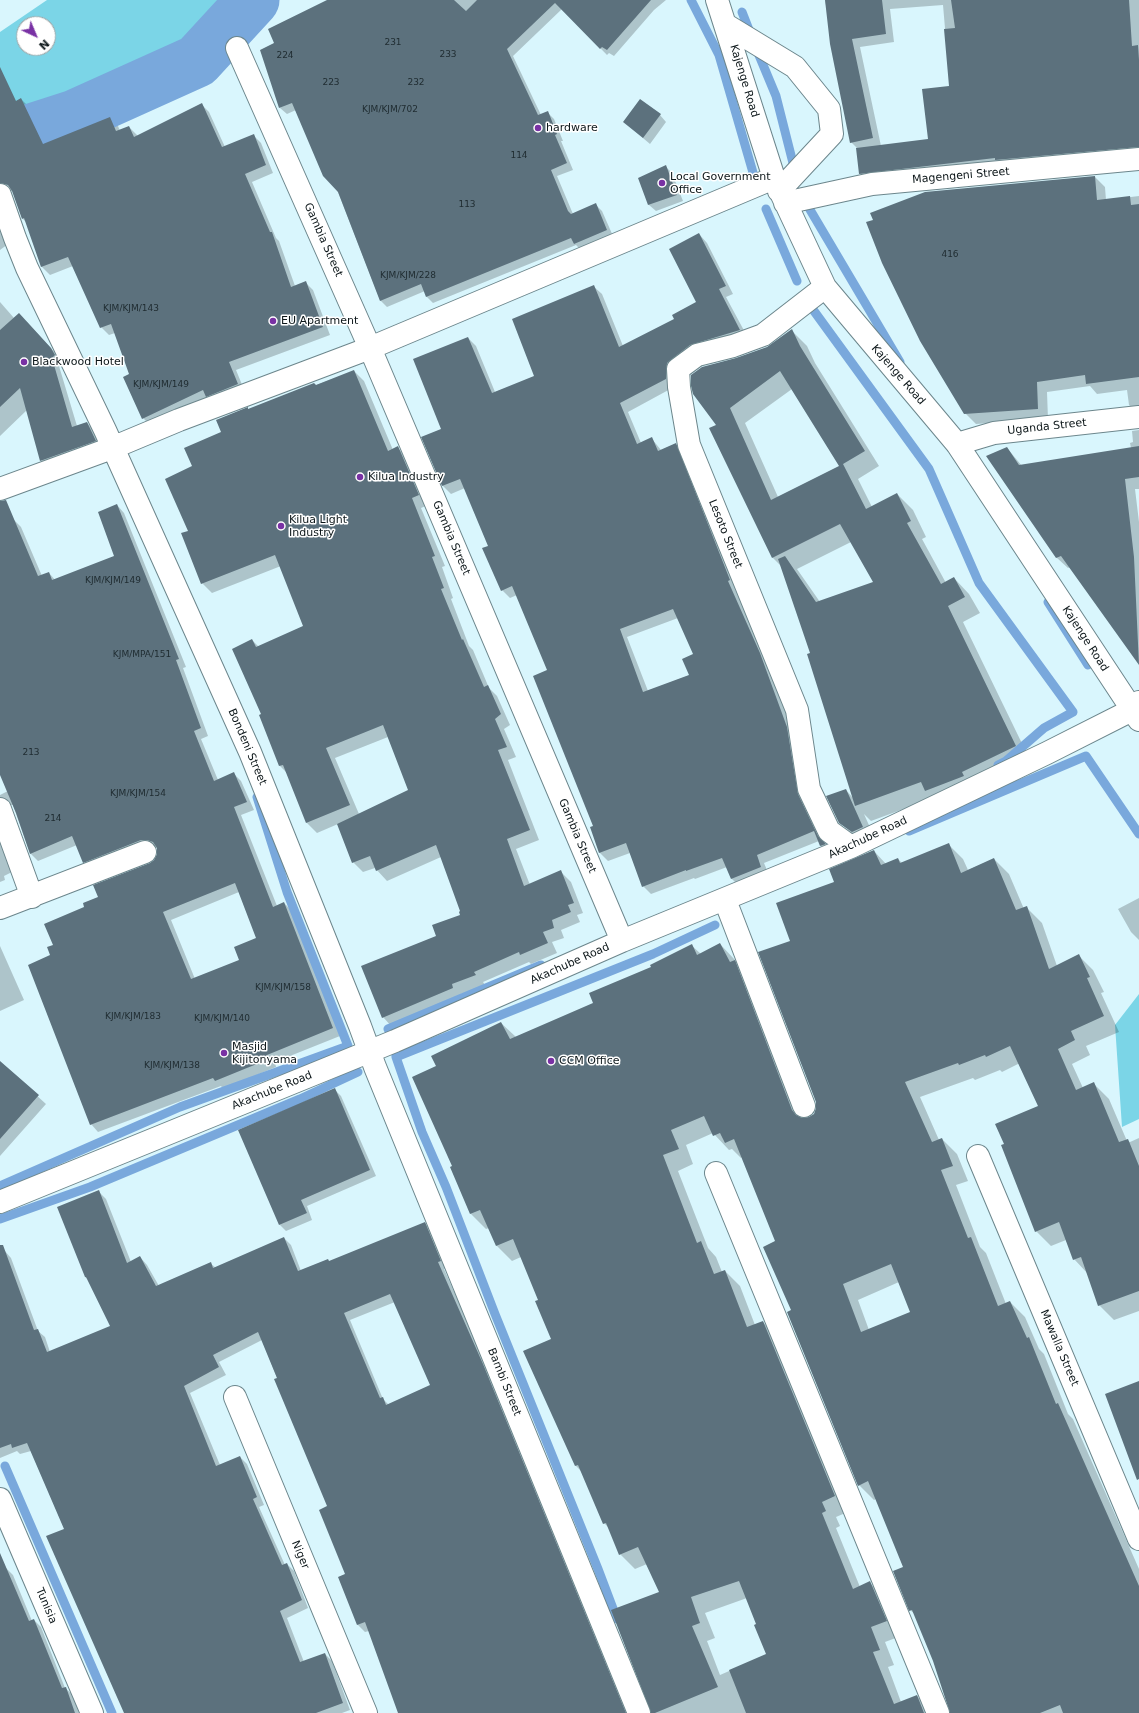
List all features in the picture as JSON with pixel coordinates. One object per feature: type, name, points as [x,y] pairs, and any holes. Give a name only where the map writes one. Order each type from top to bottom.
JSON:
[{"type":"street","name":"Kajenge Road","points":[[718,0],[779,191],[825,287],[957,444],[1137,711]]},
{"type":"street","points":[[0,489],[112,448],[179,420],[779,191],[832,134],[829,109],[795,67],[726,24]]},
{"type":"street","name":"Gambia Street","points":[[237,48],[370,348],[622,941]]},
{"type":"street","name":"Magengeni Street","points":[[779,191],[872,184],[1139,159]]},
{"type":"street","name":"Bondeni Street","points":[[0,195],[27,268],[112,448],[250,752],[370,1051]]},
{"type":"street","name":"Lesoto Street","points":[[825,287],[763,335],[733,346],[697,355],[678,369],[678,381],[689,445],[797,710],[809,789],[829,830],[851,847]]},
{"type":"street","name":"Uganda Street","points":[[957,444],[994,433],[1139,417]]},
{"type":"street","name":"Akachube Road","points":[[0,1202],[370,1051],[622,941],[851,847],[1137,711]]},
{"type":"street","points":[[0,810],[32,897]]},
{"type":"street","points":[[0,908],[32,897],[145,852]]},
{"type":"street","points":[[724,900],[804,1106]]},
{"type":"street","name":"Bambi Street","points":[[370,1051],[375,1067],[639,1713]]},
{"type":"street","name":"Mawalla Street","points":[[978,1156],[1139,1540]]},
{"type":"street","points":[[716,1173],[938,1713]]},
{"type":"street","name":"Niger","points":[[235,1397],[366,1713]]},
{"type":"street","name":"Tunisia","points":[[0,1499],[92,1713]]},
{"type":"shaded area","points":[[47,0],[257,0],[265,5],[172,92],[0,143],[0,32],[16,21],[16,56],[56,56],[56,16],[24,16]]},
{"type":"shaded area","points":[[1139,994],[1139,1119],[1122,1127],[1115,1025]]},
{"type":"building","points":[[327,0],[454,0],[466,11],[477,0],[651,0],[607,50],[602,47],[600,49],[555,3],[507,49],[538,115],[548,111],[557,134],[555,135],[567,163],[551,170],[568,211],[571,214],[596,203],[607,230],[574,244],[571,238],[426,297],[421,284],[380,301],[338,192],[323,176],[292,103],[279,108],[260,50],[274,43],[268,29]]},
{"type":"building","points":[[825,0],[882,0],[886,34],[852,39],[873,138],[850,143],[830,44]]},
{"type":"building","points":[[951,0],[1129,0],[1132,46],[1138,45],[1139,147],[995,160],[995,158],[859,174],[856,148],[928,139],[922,89],[949,86],[944,29],[955,28]]},
{"type":"building","points":[[0,67],[16,101],[21,98],[43,144],[110,117],[116,131],[129,126],[134,137],[202,103],[222,147],[254,134],[266,165],[245,174],[270,232],[272,232],[291,287],[306,281],[323,327],[229,362],[238,384],[206,397],[203,390],[142,419],[123,377],[129,374],[111,324],[100,328],[68,257],[41,267],[24,218],[22,219],[12,191],[8,185],[0,183]]},
{"type":"building","points":[[640,99],[661,114],[643,138],[623,122]]},
{"type":"building","points":[[666,165],[677,195],[648,205],[638,178]]},
{"type":"building","points":[[1095,176],[1097,200],[1130,196],[1131,205],[1139,204],[1139,377],[1086,384],[1085,375],[1037,382],[1038,409],[964,414],[920,341],[882,263],[866,222],[873,220],[870,213],[925,192]]},
{"type":"building","points":[[699,233],[726,286],[719,289],[740,330],[690,345],[667,363],[666,379],[620,403],[637,444],[652,437],[658,451],[676,443],[730,580],[728,581],[760,653],[787,727],[798,794],[818,836],[826,844],[820,846],[814,831],[757,855],[761,867],[731,879],[722,858],[642,887],[626,843],[599,853],[590,827],[593,826],[533,676],[547,670],[512,586],[501,591],[482,548],[488,546],[460,479],[442,486],[421,437],[441,429],[413,359],[468,337],[492,393],[534,376],[512,319],[594,285],[619,347],[674,319],[672,315],[696,302],[669,249]],"holes":[[[673,609],[693,654],[682,659],[689,675],[643,692],[620,629]]]},
{"type":"building","points":[[19,313],[51,348],[55,355],[52,358],[72,427],[87,422],[96,441],[40,461],[20,388],[0,407],[0,330]]},
{"type":"building","points":[[792,329],[800,346],[865,451],[843,464],[866,509],[897,493],[911,521],[907,523],[941,584],[954,577],[965,597],[948,606],[1016,746],[962,772],[964,776],[925,791],[921,782],[855,806],[807,654],[810,653],[778,559],[785,556],[816,602],[873,582],[840,524],[772,558],[709,428],[716,425],[693,394],[691,386],[691,375],[702,367],[736,358],[767,347]],"holes":[[[780,371],[839,466],[771,500],[730,408]]]},
{"type":"building","points":[[354,370],[388,451],[398,446],[419,495],[412,498],[435,556],[432,557],[444,588],[441,589],[462,640],[463,639],[484,687],[488,685],[501,714],[495,719],[507,747],[498,750],[530,830],[507,839],[524,886],[561,870],[574,903],[568,905],[571,912],[552,920],[554,928],[543,932],[548,943],[520,955],[519,952],[474,972],[476,975],[452,984],[453,988],[382,1018],[361,966],[436,936],[432,925],[460,915],[460,911],[436,845],[376,871],[370,856],[352,863],[337,824],[408,790],[383,725],[326,748],[350,805],[306,823],[283,765],[279,766],[259,715],[261,714],[232,649],[252,639],[256,647],[303,626],[275,555],[201,584],[181,533],[188,531],[165,479],[192,466],[184,448],[221,432],[216,420],[314,383],[316,385]]},
{"type":"building","points":[[1139,446],[1139,477],[1125,479],[1134,557],[1139,665],[1061,556],[1056,558],[986,456],[1007,447],[1019,465]]},
{"type":"building","points":[[6,500],[38,576],[49,572],[52,580],[114,556],[98,512],[117,504],[179,659],[176,660],[201,728],[194,731],[214,781],[234,772],[247,802],[234,807],[273,907],[284,902],[333,1028],[267,1055],[269,1059],[215,1081],[213,1078],[90,1125],[28,965],[50,955],[47,947],[53,945],[44,924],[84,907],[83,903],[98,897],[93,885],[150,863],[154,860],[157,854],[157,848],[153,842],[141,840],[83,863],[72,836],[30,854],[16,813],[0,775],[0,501]],"holes":[[[235,883],[256,938],[234,947],[239,960],[191,979],[163,912]]]},
{"type":"building","points":[[846,789],[863,827],[852,832],[839,823],[826,796]]},
{"type":"building","points":[[949,843],[961,873],[994,858],[1016,910],[1027,906],[1049,969],[1079,954],[1090,977],[1087,978],[1104,1016],[1071,1031],[1075,1040],[1058,1049],[1076,1090],[1094,1082],[1119,1142],[1128,1139],[1139,1166],[1139,1291],[1098,1306],[1081,1257],[1073,1260],[1059,1222],[1035,1232],[1001,1145],[1004,1144],[995,1124],[1038,1106],[1010,1046],[986,1057],[985,1055],[959,1065],[958,1063],[905,1082],[932,1142],[942,1138],[953,1166],[941,1170],[968,1238],[971,1237],[998,1306],[1010,1301],[1027,1338],[1029,1337],[1056,1404],[1058,1403],[1139,1586],[1139,1713],[1063,1713],[1060,1705],[1040,1713],[950,1713],[933,1661],[912,1610],[909,1611],[893,1571],[903,1567],[868,1481],[858,1486],[787,1312],[791,1310],[763,1247],[775,1241],[734,1139],[725,1143],[720,1133],[713,1136],[704,1116],[671,1130],[679,1149],[663,1155],[697,1243],[701,1241],[714,1274],[725,1270],[747,1327],[763,1321],[835,1496],[822,1502],[826,1511],[822,1513],[853,1589],[870,1581],[887,1621],[871,1627],[880,1650],[873,1652],[894,1704],[917,1695],[924,1713],[746,1713],[729,1670],[766,1654],[739,1581],[691,1597],[700,1623],[692,1626],[718,1687],[655,1713],[651,1713],[611,1610],[659,1592],[638,1547],[619,1555],[606,1523],[603,1524],[578,1465],[575,1466],[523,1351],[551,1339],[535,1301],[538,1300],[513,1239],[496,1246],[480,1210],[470,1214],[450,1167],[452,1166],[412,1077],[436,1066],[431,1056],[501,1022],[510,1039],[593,1003],[589,993],[651,967],[650,965],[692,944],[697,955],[720,943],[730,962],[735,960],[792,1110],[796,1115],[802,1118],[809,1117],[814,1114],[816,1102],[758,952],[790,941],[776,903],[834,882],[829,869],[874,850],[881,865],[898,858],[900,863]],"holes":[[[891,1264],[910,1312],[861,1332],[843,1284]]]},
{"type":"building","points":[[0,1061],[39,1095],[0,1139]]},
{"type":"building","points":[[335,1088],[370,1170],[301,1200],[307,1213],[279,1225],[238,1130]]},
{"type":"building","points":[[99,1190],[127,1263],[140,1256],[156,1286],[211,1262],[213,1268],[284,1237],[298,1271],[328,1259],[329,1261],[425,1222],[441,1261],[438,1262],[483,1364],[626,1713],[398,1713],[365,1622],[357,1625],[338,1577],[345,1574],[319,1510],[327,1506],[274,1379],[277,1378],[258,1332],[213,1355],[219,1367],[184,1386],[216,1466],[240,1456],[257,1497],[253,1499],[282,1565],[287,1563],[302,1600],[280,1611],[300,1662],[325,1653],[343,1703],[316,1713],[124,1713],[46,1536],[64,1529],[27,1443],[12,1448],[11,1444],[0,1448],[0,1245],[3,1245],[34,1330],[38,1329],[47,1352],[110,1326],[85,1277],[57,1207]],"holes":[[[390,1294],[430,1385],[386,1405],[383,1397],[380,1398],[344,1313]]]},
{"type":"building","points":[[1139,1381],[1139,1479],[1137,1480],[1105,1394]]},
{"type":"building","points":[[0,1553],[29,1621],[34,1619],[62,1688],[66,1687],[75,1713],[0,1713]]},
{"type":"waterway","points":[[0,140],[75,116],[197,61],[253,0]]},
{"type":"waterway","points":[[691,0],[719,55],[754,176]]},
{"type":"waterway","points":[[742,12],[751,35]]},
{"type":"waterway","points":[[756,48],[776,96],[795,171]]},
{"type":"waterway","points":[[809,208],[900,362]]},
{"type":"waterway","points":[[766,209],[797,281]]},
{"type":"waterway","points":[[814,311],[929,469],[979,583],[1073,712],[1044,728],[1006,761],[998,765]]},
{"type":"waterway","points":[[1048,602],[1088,665]]},
{"type":"waterway","points":[[909,831],[1086,756],[1139,834]]},
{"type":"waterway","points":[[0,1186],[180,1107],[348,1046],[287,892],[257,797]]},
{"type":"waterway","points":[[396,1057],[653,954],[715,925]]},
{"type":"waterway","points":[[541,965],[388,1029],[395,1041],[396,1057],[422,1132],[446,1187],[617,1619]]},
{"type":"waterway","points":[[0,1219],[90,1187],[300,1099],[358,1072]]},
{"type":"waterway","points":[[5,1466],[112,1713]]},
{"type":"place","name":"hardware","points":[[538,128]]},
{"type":"place","name":"Local Government Office","points":[[662,183]]},
{"type":"place","name":"EU Apartment","points":[[273,321]]},
{"type":"place","name":"Blackwood Hotel","points":[[24,362]]},
{"type":"place","name":"Kilua Industry","points":[[360,477]]},
{"type":"place","name":"Kilua Light Industry","points":[[281,526]]},
{"type":"place","name":"Masjid Kijitonyama","points":[[224,1053]]},
{"type":"place","name":"CCM Office","points":[[551,1061]]}]
